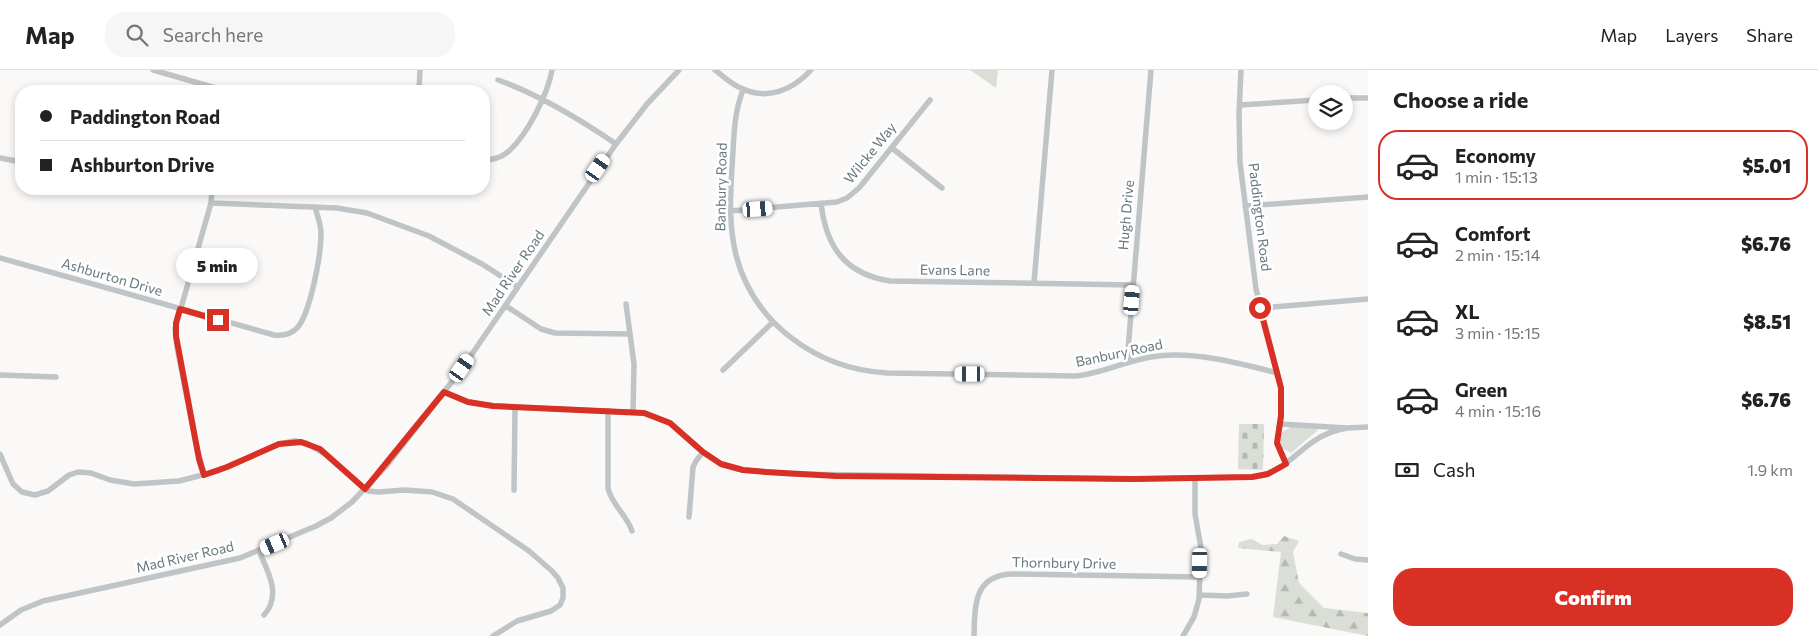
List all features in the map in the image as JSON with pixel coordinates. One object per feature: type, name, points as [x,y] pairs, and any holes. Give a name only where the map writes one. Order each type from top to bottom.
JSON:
[{"type":"street","points":[[153,70],[203,85]]},
{"type":"street","points":[[419,85],[420,70]]},
{"type":"street","points":[[490,159],[495,159],[510,150],[525,129],[543,100],[552,70]]},
{"type":"street","name":"Mad River Road","points":[[0,625],[21,610],[43,602],[219,564],[258,551],[331,518],[352,502],[365,489],[444,392],[506,306],[616,144],[647,104],[679,70]]},
{"type":"street","points":[[715,70],[732,84],[743,90],[762,94],[782,91],[800,81],[811,70]]},
{"type":"street","points":[[1034,283],[1052,70]]},
{"type":"street","name":"Hugh Drive","points":[[1131,362],[1128,350],[1151,70]]},
{"type":"street","name":"Paddington Road","points":[[1241,70],[1240,163],[1252,263],[1260,308],[1282,400],[1277,443],[1286,464]]},
{"type":"street","points":[[498,80],[516,86],[571,114],[616,144]]},
{"type":"street","name":"Banbury Road","points":[[743,90],[738,103],[735,122],[730,211],[732,237],[739,265],[750,291],[773,322],[798,344],[821,357],[842,365],[873,372],[1076,376],[1154,356],[1183,356],[1235,362],[1277,373]]},
{"type":"street","points":[[1353,98],[1368,98]]},
{"type":"street","name":"Wilcke Way","points":[[730,211],[841,201],[853,194],[930,100]]},
{"type":"street","points":[[1240,105],[1308,101]]},
{"type":"street","points":[[892,148],[942,188]]},
{"type":"street","points":[[0,158],[15,161]]},
{"type":"street","points":[[204,475],[176,336],[176,323],[211,195]]},
{"type":"street","points":[[1245,206],[1368,197]]},
{"type":"street","points":[[210,203],[315,207],[359,212],[429,236],[463,253],[518,287]]},
{"type":"street","name":"Evans Lane","points":[[821,203],[825,228],[831,243],[842,259],[867,275],[890,281],[1133,285]]},
{"type":"street","name":"Ashburton Drive","points":[[0,258],[274,336],[286,335],[295,330],[304,313],[315,279],[319,260],[321,233],[315,207]]},
{"type":"street","points":[[1260,308],[1368,299]]},
{"type":"street","points":[[626,304],[634,364],[635,396],[633,412]]},
{"type":"street","points":[[506,306],[541,329],[555,333],[630,334]]},
{"type":"street","points":[[723,370],[773,322]]},
{"type":"street","points":[[0,375],[56,376]]},
{"type":"street","points":[[444,392],[468,402],[516,408],[644,413],[663,419],[679,430],[712,459],[743,470],[792,474],[1118,479],[1261,476],[1286,464],[1315,440],[1337,430],[1347,428]]},
{"type":"street","points":[[514,490],[516,408]]},
{"type":"street","points":[[608,411],[608,488],[611,498],[626,518],[632,531]]},
{"type":"street","points":[[1280,424],[1347,428],[1368,427]]},
{"type":"street","points":[[0,454],[13,484],[18,489],[29,494],[42,494],[69,475],[80,472],[134,484],[179,481],[227,467],[279,444],[301,442],[320,449],[365,489],[378,492],[411,490],[444,494],[529,551],[552,571],[563,588],[563,598],[560,605],[551,611],[517,621],[493,636]]},
{"type":"street","points":[[689,517],[693,467],[703,452]]},
{"type":"street","points":[[1183,636],[1194,617],[1200,595],[1201,548],[1194,501],[1195,478]]},
{"type":"street","points":[[258,551],[270,575],[274,591],[271,604],[264,615]]},
{"type":"street","points":[[1341,554],[1355,559],[1368,560]]},
{"type":"street","name":"Thornbury Drive","points":[[974,636],[975,608],[979,592],[985,584],[999,576],[1011,574],[1200,577]]},
{"type":"street","points":[[1200,595],[1227,596],[1247,594]]},
{"type":"green space","points":[[970,70],[998,70],[996,88]]},
{"type":"green space","points":[[1239,424],[1264,424],[1263,470],[1238,469]]},
{"type":"green space","points":[[1291,427],[1316,428],[1318,430],[1291,453],[1282,448],[1280,438],[1282,432]]},
{"type":"green space","points":[[1284,536],[1299,541],[1293,552],[1299,583],[1324,608],[1368,613],[1368,636],[1273,617],[1281,552],[1238,548],[1239,542],[1251,539],[1263,545],[1277,544]]},
{"type":"route","points":[[218,320],[180,309],[175,329],[195,439],[204,475],[279,444],[294,441],[307,443],[320,449],[365,489],[444,392],[456,399],[493,406],[644,413],[670,423],[712,459],[721,464],[743,470],[836,476],[1134,479],[1261,476],[1278,470],[1286,464],[1277,443],[1281,416],[1281,388],[1260,308]]}]
